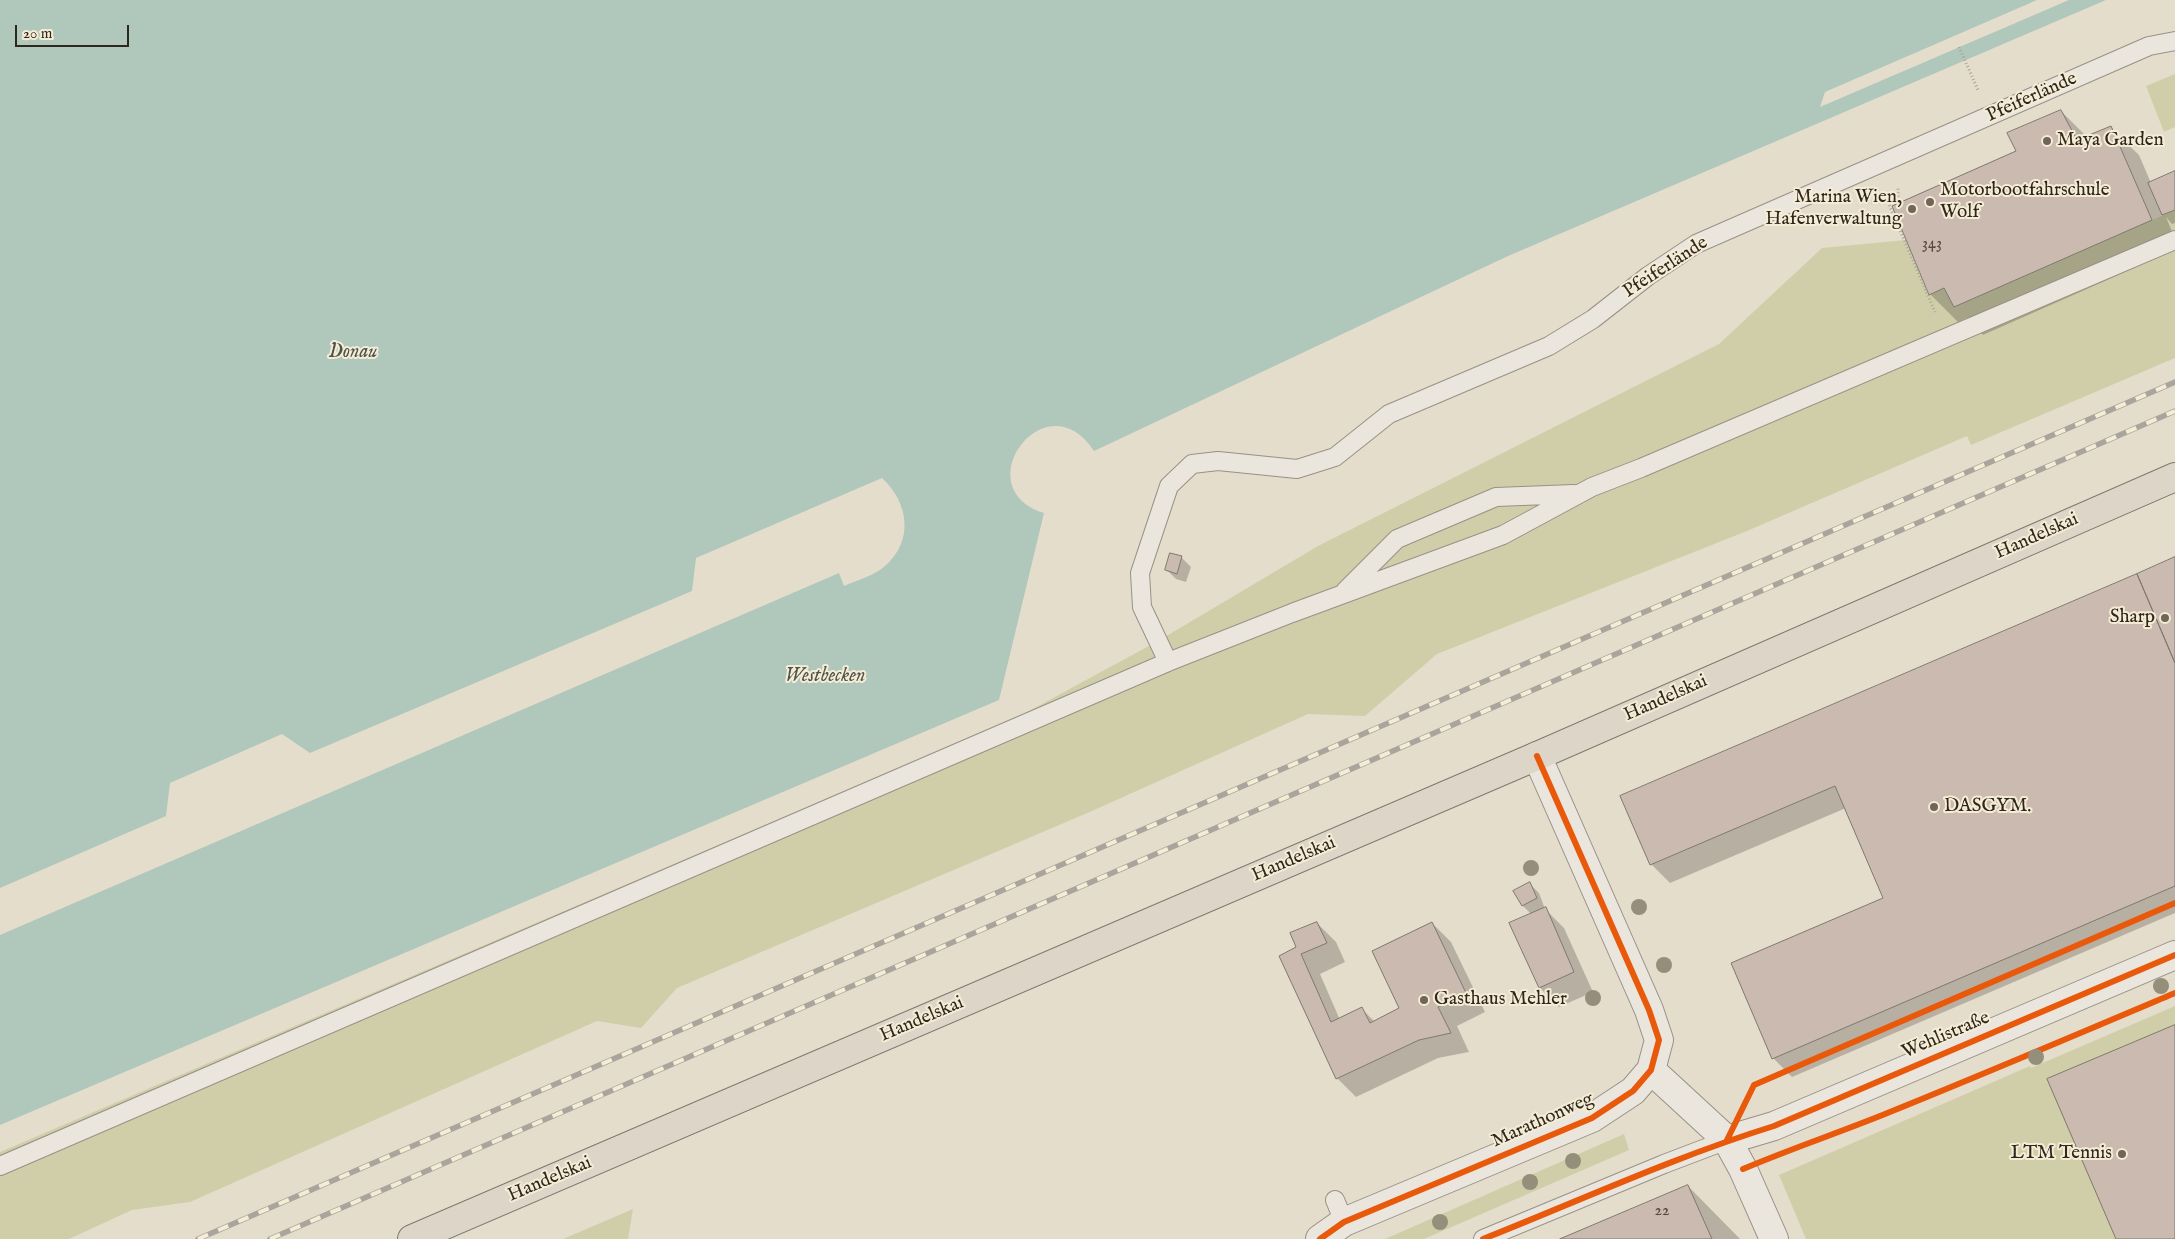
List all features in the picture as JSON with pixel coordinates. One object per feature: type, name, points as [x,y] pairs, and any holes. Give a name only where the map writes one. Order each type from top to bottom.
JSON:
[{"type":"main road","name":"Handelskai","points":[[412,1239],[1537,756],[2175,477]]},
{"type":"street","name":"Marathonweg","points":[[1320,1239],[1339,1211],[1592,1118],[1632,1091],[1651,1070],[1659,1040],[1649,1010],[1537,756]]},
{"type":"street","name":"Wehlistraße","points":[[1727,1140],[1774,1126],[2175,955]]},
{"type":"street","points":[[1651,1070],[1727,1140],[1743,1169],[1774,1239]]},
{"type":"lane","name":"Pfeiferlände","points":[[1168,662],[1142,606],[1140,573],[1169,486],[1192,464],[1218,461],[1297,469],[1335,457],[1389,414],[1549,346],[1593,319],[1648,276],[1696,244],[2149,46],[2175,41]]},
{"type":"lane","points":[[0,1166],[1168,662],[1340,595],[1503,535],[1580,494],[2175,240]]},
{"type":"lane","points":[[1340,595],[1397,539],[1496,497],[1580,494]]},
{"type":"lane","points":[[1482,1239],[1727,1140]]},
{"type":"path","points":[[1959,47],[1990,117]]},
{"type":"path","points":[[1898,197],[1888,202],[1946,338]]},
{"type":"shaded area","points":[[2175,74],[2175,127],[2164,132],[2146,86]]},
{"type":"shaded area","points":[[2175,210],[2175,358],[1971,445],[1967,436],[1747,531],[1437,654],[1365,716],[1308,714],[1092,811],[677,988],[641,1028],[597,1021],[190,1202],[132,1210],[69,1239],[0,1239],[0,1152],[1018,717],[1158,641],[1318,546],[1719,344],[1822,248],[1906,240],[1929,295],[1944,288],[1954,307]]},
{"type":"shaded area","points":[[2175,1006],[2175,1239],[1806,1239],[1779,1175],[2030,1066],[2031,1068]]},
{"type":"shaded area","points":[[1624,1134],[1629,1150],[1424,1239],[1385,1239]]},
{"type":"shaded area","points":[[633,1209],[628,1239],[563,1239]]},
{"type":"water","name":"Donau","points":[[0,0],[2106,0],[1508,256],[1094,451],[1075,431],[1055,426],[1036,432],[1021,445],[1012,463],[1011,482],[1021,500],[1044,513],[999,700],[0,1125],[0,935],[839,573],[844,586],[871,575],[885,566],[894,556],[901,545],[905,522],[898,499],[882,478],[696,558],[692,591],[310,753],[282,734],[170,783],[166,816],[0,888]]},
{"type":"pier","points":[[2037,0],[2069,0],[1820,107],[1825,92]]},
{"type":"building","points":[[2061,110],[2077,140],[2111,126],[2152,220],[1954,307],[1944,288],[1929,295],[1892,206],[2016,151],[2007,133]]},
{"type":"building","points":[[2175,171],[2175,210],[2162,215],[2148,183]]},
{"type":"building","points":[[1170,553],[1182,556],[1177,574],[1165,570]]},
{"type":"building","name":"Sharp","points":[[2175,557],[2175,663],[2137,574]]},
{"type":"building","points":[[2137,574],[2175,663],[2175,886],[1772,1059],[1731,963],[1883,898],[1835,786],[1650,865],[1620,796]]},
{"type":"building","points":[[1530,882],[1537,898],[1522,906],[1513,891]]},
{"type":"building","points":[[1546,907],[1574,972],[1539,988],[1509,923]]},
{"type":"building","name":"Gasthaus Mehler","points":[[1317,922],[1327,943],[1301,954],[1331,1022],[1362,1007],[1370,1023],[1399,1008],[1372,951],[1432,922],[1466,993],[1438,1007],[1451,1033],[1419,1040],[1336,1079],[1279,956],[1296,947],[1290,933]]},
{"type":"building","name":"LTM Tennis","points":[[2175,1025],[2175,1239],[2116,1239],[2047,1079]]},
{"type":"building","points":[[1688,1185],[1712,1239],[1560,1239]]},
{"type":"railway","points":[[198,1239],[2175,382]]},
{"type":"railway","points":[[270,1239],[2175,411]]},
{"type":"cycle path","points":[[1320,1239],[1344,1222],[1592,1118],[1633,1091],[1651,1070],[1659,1040],[1649,1010],[1537,756]]},
{"type":"cycle path","points":[[1727,1140],[1754,1085],[2175,903]]},
{"type":"cycle path","points":[[1483,1239],[1663,1165],[1774,1126],[2175,955]]},
{"type":"cycle path","points":[[1743,1169],[1867,1121],[2175,993]]},
{"type":"place","name":"Maya Garden","points":[[2047,141]]},
{"type":"place","name":"Motorbootfahrschule Wolf","points":[[1930,202]]},
{"type":"place","name":"Marina Wien, Hafenverwaltung","points":[[1912,209]]},
{"type":"place","name":"Sharp","points":[[2165,618]]},
{"type":"place","name":"DASGYM.","points":[[1934,807]]},
{"type":"place","name":"Gasthaus Mehler","points":[[1424,1000]]},
{"type":"place","name":"LTM Tennis","points":[[2122,1154]]},
{"type":"water label","name":"Westbecken","points":[[825,677]]}]
